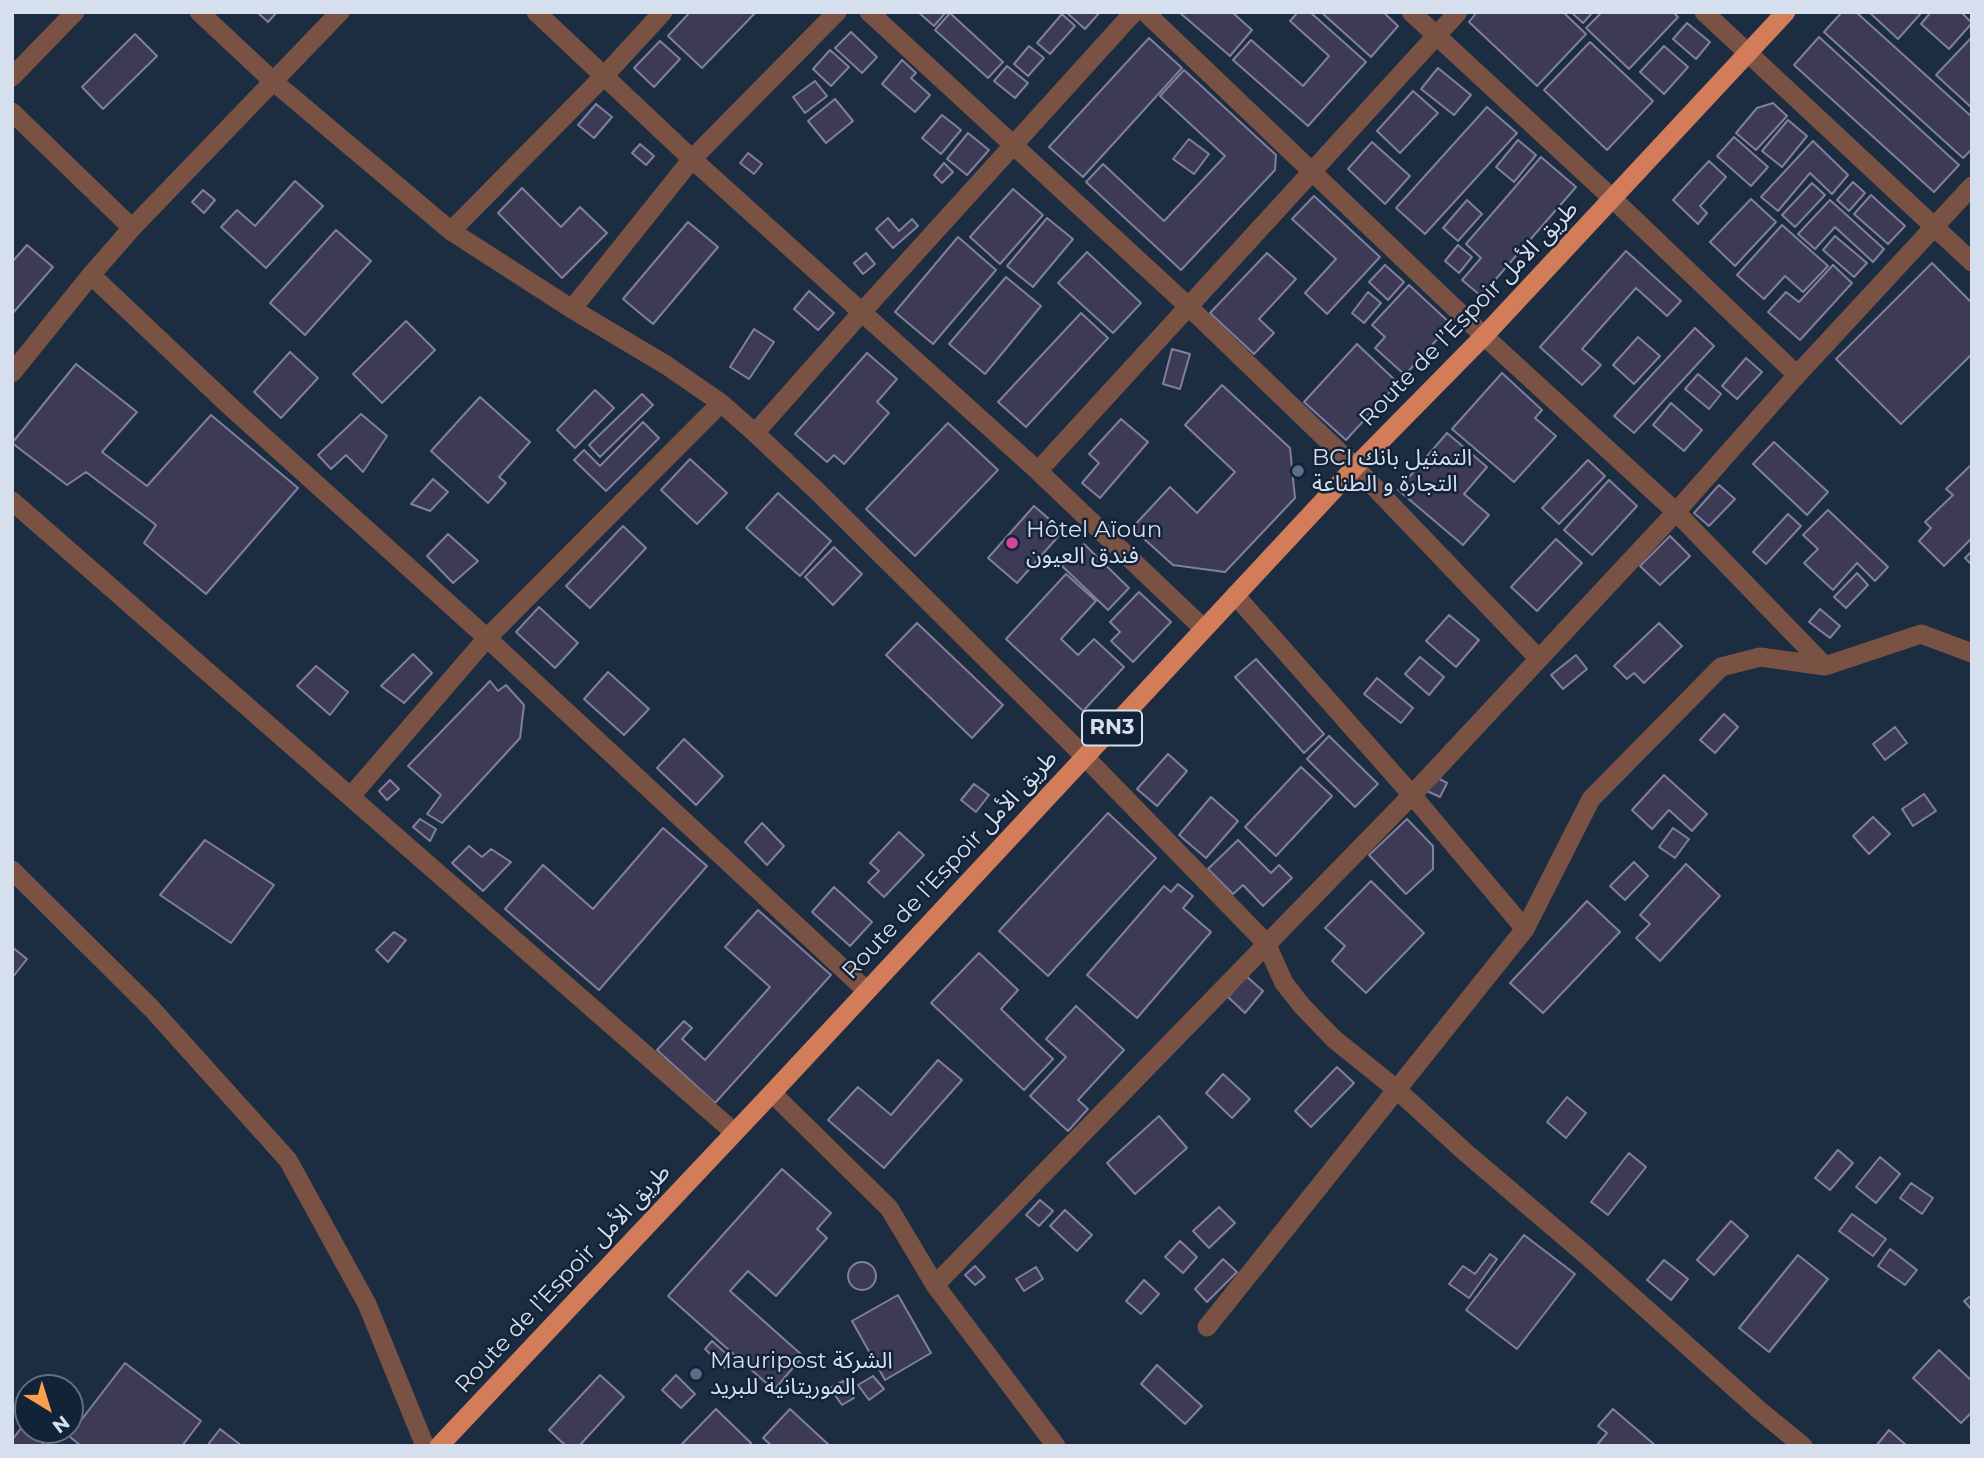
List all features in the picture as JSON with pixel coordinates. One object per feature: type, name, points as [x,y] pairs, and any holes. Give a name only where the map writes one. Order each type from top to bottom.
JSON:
[{"type":"highway","name":"Route de l’Espoir طريق الأمل","points":[[439,1446],[1355,467],[1484,336],[1786,12]]},
{"type":"street","points":[[12,77],[75,12]]},
{"type":"street","points":[[199,12],[274,82],[451,231],[572,309],[666,365],[720,403],[755,433],[1085,757],[1266,943],[1284,983],[1334,1039],[1396,1089],[1803,1446]]},
{"type":"street","points":[[12,373],[132,228],[340,12]]},
{"type":"street","points":[[536,12],[692,159],[1038,471],[1204,629]]},
{"type":"street","points":[[451,231],[605,75],[663,12]]},
{"type":"street","points":[[572,309],[692,159],[837,12]]},
{"type":"street","points":[[869,12],[1189,307],[1355,467],[1539,659]]},
{"type":"street","points":[[755,433],[1133,12]]},
{"type":"street","points":[[1145,12],[1484,336],[1676,512],[1825,666]]},
{"type":"street","points":[[1411,12],[1613,199],[1797,375]]},
{"type":"street","points":[[1038,471],[1458,12]]},
{"type":"street","points":[[1704,12],[1747,55],[1972,262]]},
{"type":"street","points":[[12,112],[132,228]]},
{"type":"street","points":[[935,1284],[1412,795],[1676,512],[1797,375],[1972,186]]},
{"type":"street","points":[[91,275],[867,991]]},
{"type":"street","points":[[351,796],[487,638],[720,403]]},
{"type":"street","points":[[12,501],[734,1132]]},
{"type":"street","points":[[1235,595],[1412,795],[1525,929]]},
{"type":"street","points":[[1207,1327],[1525,929],[1591,799],[1721,667],[1760,657],[1825,666],[1921,634],[1972,653]]},
{"type":"street","points":[[12,870],[152,1009],[288,1160],[367,1304],[425,1446]]},
{"type":"street","points":[[772,1093],[890,1208],[935,1284],[1056,1446]]},
{"type":"building","points":[[257,12],[277,12],[268,22]]},
{"type":"building","points":[[690,12],[756,12],[702,68],[668,36]]},
{"type":"building","points":[[918,12],[946,12],[934,26]]},
{"type":"building","points":[[1066,12],[1100,12],[1085,29]]},
{"type":"building","points":[[1179,12],[1232,12],[1252,30],[1230,56]]},
{"type":"building","points":[[1298,12],[1310,12],[1366,62],[1308,126],[1233,60],[1251,40],[1303,86],[1329,56],[1290,21]]},
{"type":"building","points":[[1321,12],[1383,12],[1398,26],[1371,57]]},
{"type":"building","points":[[1477,12],[1563,12],[1586,34],[1537,86],[1469,22]]},
{"type":"building","points":[[1571,12],[1593,12],[1583,23]]},
{"type":"building","points":[[1602,12],[1673,12],[1678,17],[1629,69],[1586,28]]},
{"type":"building","points":[[1842,12],[1856,12],[1972,117],[1972,149],[1963,158],[1824,32]]},
{"type":"building","points":[[1869,12],[1922,12],[1898,39]]},
{"type":"building","points":[[1931,12],[1961,12],[1972,23],[1949,49],[1921,24]]},
{"type":"building","points":[[950,13],[1003,62],[988,78],[935,30]]},
{"type":"building","points":[[1062,14],[1075,26],[1050,54],[1037,43]]},
{"type":"building","points":[[1687,23],[1710,42],[1696,59],[1673,39]]},
{"type":"building","points":[[851,32],[877,57],[862,73],[835,48]]},
{"type":"building","points":[[135,34],[157,56],[103,109],[82,87]]},
{"type":"building","points":[[1819,37],[1959,165],[1934,192],[1794,65]]},
{"type":"building","points":[[1972,37],[1972,108],[1936,75]]},
{"type":"building","points":[[1149,38],[1182,68],[1083,177],[1049,147]]},
{"type":"building","points":[[660,41],[680,59],[654,87],[634,68]]},
{"type":"building","points":[[1590,42],[1653,101],[1607,150],[1544,90]]},
{"type":"building","points":[[1029,46],[1044,58],[1028,76],[1014,64]]},
{"type":"building","points":[[1664,46],[1688,67],[1664,94],[1640,72]]},
{"type":"building","points":[[830,50],[849,67],[831,86],[813,69]]},
{"type":"building","points":[[902,60],[916,73],[911,78],[930,95],[915,112],[882,84]]},
{"type":"building","points":[[1007,66],[1028,83],[1015,98],[994,81]]},
{"type":"building","points":[[1438,68],[1471,95],[1454,115],[1421,89]]},
{"type":"building","points":[[1184,70],[1276,155],[1275,170],[1181,270],[1086,182],[1103,164],[1164,221],[1225,156],[1160,96]]},
{"type":"building","points":[[815,81],[827,96],[805,113],[793,97]]},
{"type":"building","points":[[1413,91],[1438,113],[1400,153],[1377,131]]},
{"type":"building","points":[[835,99],[853,121],[826,143],[808,121]]},
{"type":"building","points":[[1773,103],[1787,116],[1756,150],[1736,133],[1757,108]]},
{"type":"building","points":[[596,104],[612,117],[594,138],[578,125]]},
{"type":"building","points":[[1487,107],[1517,133],[1425,234],[1396,208]]},
{"type":"building","points":[[942,115],[961,130],[941,154],[922,138]]},
{"type":"building","points":[[1788,120],[1807,136],[1782,167],[1762,151]]},
{"type":"building","points":[[968,133],[989,150],[967,175],[947,159]]},
{"type":"building","points":[[1734,137],[1768,167],[1751,186],[1717,156]]},
{"type":"building","points":[[1189,139],[1209,154],[1194,174],[1173,159]]},
{"type":"building","points":[[1518,140],[1536,155],[1514,182],[1496,167]]},
{"type":"building","points":[[1813,141],[1848,175],[1832,194],[1810,173],[1778,211],[1761,197]]},
{"type":"building","points":[[1372,142],[1410,176],[1385,204],[1348,169]]},
{"type":"building","points":[[640,144],[654,156],[646,165],[632,153]]},
{"type":"building","points":[[748,153],[762,164],[754,174],[740,163]]},
{"type":"building","points":[[1541,157],[1576,187],[1481,296],[1462,280],[1481,258],[1466,244]]},
{"type":"building","points":[[1709,161],[1726,177],[1700,206],[1707,213],[1698,224],[1673,200]]},
{"type":"building","points":[[944,163],[953,172],[942,183],[934,175]]},
{"type":"building","points":[[295,181],[323,206],[266,268],[221,227],[237,210],[255,226]]},
{"type":"building","points":[[1853,182],[1865,193],[1849,211],[1837,200]]},
{"type":"building","points":[[1812,183],[1825,195],[1795,227],[1782,215]]},
{"type":"building","points":[[522,188],[561,227],[580,207],[607,233],[562,278],[498,213]]},
{"type":"building","points":[[1013,189],[1043,215],[1000,264],[970,237]]},
{"type":"building","points":[[203,190],[215,200],[204,213],[192,202]]},
{"type":"building","points":[[1871,195],[1905,226],[1888,244],[1854,214]]},
{"type":"building","points":[[1314,196],[1380,257],[1327,314],[1305,293],[1336,259],[1292,219]]},
{"type":"building","points":[[1751,199],[1776,222],[1735,266],[1710,242]]},
{"type":"building","points":[[1467,200],[1482,214],[1458,241],[1443,228]]},
{"type":"building","points":[[1830,200],[1884,249],[1873,262],[1835,227],[1815,249],[1798,234]]},
{"type":"building","points":[[888,218],[899,231],[912,219],[918,226],[893,248],[876,229]]},
{"type":"building","points":[[1047,218],[1073,239],[1033,287],[1007,266]]},
{"type":"building","points":[[688,222],[718,247],[653,324],[623,299]]},
{"type":"building","points":[[1782,225],[1828,266],[1803,292],[1785,276],[1764,299],[1737,275]]},
{"type":"building","points":[[336,230],[371,261],[305,335],[270,303]]},
{"type":"building","points":[[1835,236],[1867,263],[1854,277],[1823,250]]},
{"type":"building","points":[[958,237],[996,270],[933,344],[895,312]]},
{"type":"building","points":[[27,245],[53,267],[12,314],[12,262]]},
{"type":"building","points":[[1458,245],[1472,257],[1459,273],[1445,261]]},
{"type":"building","points":[[1626,251],[1681,301],[1667,316],[1636,288],[1582,349],[1601,365],[1582,385],[1540,347]]},
{"type":"building","points":[[1087,252],[1141,303],[1113,333],[1058,283]]},
{"type":"building","points":[[866,253],[875,264],[863,274],[854,263]]},
{"type":"building","points":[[1267,253],[1296,279],[1259,319],[1274,333],[1254,354],[1210,313]]},
{"type":"building","points":[[1932,263],[1972,303],[1972,354],[1901,424],[1836,359]]},
{"type":"building","points":[[1385,265],[1404,282],[1388,300],[1369,282]]},
{"type":"building","points":[[1833,265],[1852,283],[1800,340],[1768,312],[1786,292],[1799,302]]},
{"type":"building","points":[[1006,277],[1041,306],[985,374],[949,344]]},
{"type":"building","points":[[1409,285],[1451,324],[1405,375],[1375,348],[1385,337],[1372,325]]},
{"type":"building","points":[[809,291],[834,313],[818,330],[794,309]]},
{"type":"building","points":[[1368,292],[1381,303],[1364,323],[1352,313]]},
{"type":"building","points":[[1081,313],[1108,338],[1026,427],[998,402]]},
{"type":"building","points":[[406,321],[435,350],[382,403],[353,374]]},
{"type":"building","points":[[1695,328],[1714,346],[1634,433],[1614,416]]},
{"type":"building","points":[[754,329],[774,342],[749,379],[730,367]]},
{"type":"building","points":[[1638,337],[1660,356],[1634,384],[1613,365]]},
{"type":"building","points":[[1357,344],[1398,383],[1346,440],[1304,402]]},
{"type":"building","points":[[1172,349],[1190,354],[1180,389],[1163,384]]},
{"type":"building","points":[[290,352],[318,378],[281,418],[254,392]]},
{"type":"building","points":[[867,353],[897,379],[877,402],[889,413],[844,464],[834,455],[827,462],[795,434]]},
{"type":"building","points":[[1746,358],[1762,372],[1737,399],[1722,386]]},
{"type":"building","points":[[76,364],[137,412],[102,452],[147,486],[211,415],[298,488],[206,594],[144,543],[156,525],[86,472],[67,485],[12,443]]},
{"type":"building","points":[[1502,373],[1542,410],[1535,418],[1556,436],[1514,482],[1452,429]]},
{"type":"building","points":[[1698,374],[1721,394],[1709,409],[1685,389]]},
{"type":"building","points":[[1222,385],[1290,448],[1295,498],[1225,572],[1173,565],[1132,528],[1170,487],[1197,513],[1235,472],[1185,425]]},
{"type":"building","points":[[595,390],[614,408],[575,448],[557,430]]},
{"type":"building","points":[[642,394],[653,405],[600,457],[589,445]]},
{"type":"building","points":[[480,397],[530,442],[499,477],[506,483],[488,503],[431,451]]},
{"type":"building","points":[[1671,403],[1702,430],[1684,451],[1653,425]]},
{"type":"building","points":[[361,414],[387,436],[363,472],[346,455],[331,469],[318,455]]},
{"type":"building","points":[[1121,419],[1148,442],[1100,498],[1082,483],[1099,463],[1089,454]]},
{"type":"building","points":[[643,422],[659,438],[606,491],[574,460],[584,450],[600,466]]},
{"type":"building","points":[[948,423],[998,470],[915,556],[866,509]]},
{"type":"building","points":[[1447,433],[1487,467],[1464,494],[1489,515],[1463,545],[1398,490]]},
{"type":"building","points":[[1774,442],[1828,492],[1807,515],[1753,464]]},
{"type":"building","points":[[690,459],[727,493],[697,524],[661,490]]},
{"type":"building","points":[[1588,460],[1605,476],[1559,524],[1542,508]]},
{"type":"building","points":[[1972,464],[1972,538],[1944,566],[1919,541],[1931,528],[1925,522],[1953,495],[1946,489]]},
{"type":"building","points":[[433,479],[448,492],[430,511],[411,504]]},
{"type":"building","points":[[1609,480],[1637,506],[1592,555],[1564,530]]},
{"type":"building","points":[[1719,485],[1735,499],[1709,526],[1694,513]]},
{"type":"building","points":[[778,493],[831,541],[800,576],[746,528]]},
{"type":"building","points":[[1034,506],[1063,531],[1017,583],[988,558]]},
{"type":"building","points":[[1828,510],[1888,567],[1875,581],[1857,563],[1833,590],[1804,563],[1818,549],[1803,535]]},
{"type":"building","points":[[1788,514],[1801,526],[1766,564],[1753,552]]},
{"type":"building","points":[[623,526],[646,548],[590,608],[566,586]]},
{"type":"building","points":[[448,534],[478,561],[453,583],[427,556]]},
{"type":"building","points":[[1670,536],[1690,556],[1660,585],[1640,566]]},
{"type":"building","points":[[1556,539],[1582,563],[1537,611],[1511,587]]},
{"type":"building","points":[[1084,544],[1129,588],[1108,610],[1062,566]]},
{"type":"building","points":[[834,547],[862,574],[833,605],[805,577]]},
{"type":"building","points":[[1972,551],[1972,565],[1965,558]]},
{"type":"building","points":[[1857,573],[1868,585],[1846,608],[1834,597]]},
{"type":"building","points":[[1066,574],[1096,601],[1061,639],[1078,655],[1094,639],[1124,667],[1083,711],[1006,639]]},
{"type":"building","points":[[1139,592],[1171,622],[1133,662],[1111,641],[1120,632],[1110,622]]},
{"type":"building","points":[[539,607],[578,643],[555,668],[516,632]]},
{"type":"building","points":[[1820,609],[1840,626],[1830,638],[1809,622]]},
{"type":"building","points":[[1449,615],[1479,640],[1456,667],[1426,641]]},
{"type":"building","points":[[917,623],[1003,705],[972,738],[886,655]]},
{"type":"building","points":[[1659,623],[1682,646],[1644,683],[1634,673],[1627,679],[1614,666]]},
{"type":"building","points":[[413,654],[432,673],[404,703],[381,686]]},
{"type":"building","points":[[1576,655],[1587,669],[1563,689],[1551,675]]},
{"type":"building","points":[[1420,657],[1444,677],[1429,695],[1405,674]]},
{"type":"building","points":[[1256,659],[1324,734],[1304,753],[1235,677]]},
{"type":"building","points":[[316,666],[348,692],[330,715],[297,686]]},
{"type":"building","points":[[608,672],[649,709],[624,735],[584,699]]},
{"type":"building","points":[[1377,678],[1413,708],[1401,723],[1364,694]]},
{"type":"building","points":[[490,681],[498,691],[506,685],[524,705],[520,738],[442,823],[427,814],[441,795],[408,766]]},
{"type":"building","points":[[1724,714],[1738,727],[1715,753],[1700,740]]},
{"type":"building","points":[[1895,727],[1907,743],[1885,760],[1873,744]]},
{"type":"building","points":[[1329,736],[1378,784],[1355,807],[1307,759]]},
{"type":"building","points":[[684,739],[723,776],[696,805],[657,768]]},
{"type":"building","points":[[1168,754],[1187,771],[1157,806],[1137,789]]},
{"type":"building","points":[[1301,767],[1332,796],[1276,856],[1245,827]]},
{"type":"building","points":[[1664,775],[1707,814],[1692,831],[1669,810],[1652,829],[1632,810]]},
{"type":"building","points":[[1434,776],[1447,783],[1440,797],[1427,791]]},
{"type":"building","points":[[390,780],[399,789],[387,800],[379,791]]},
{"type":"building","points":[[974,784],[989,795],[976,812],[961,800]]},
{"type":"building","points":[[1924,794],[1936,811],[1913,826],[1902,809]]},
{"type":"building","points":[[1211,797],[1238,821],[1206,858],[1179,835]]},
{"type":"building","points":[[1108,813],[1156,858],[1048,976],[999,931]]},
{"type":"building","points":[[1873,817],[1890,834],[1869,854],[1853,836]]},
{"type":"building","points":[[420,819],[436,829],[430,841],[413,827]]},
{"type":"building","points":[[1407,819],[1433,846],[1433,869],[1406,894],[1369,855]]},
{"type":"building","points":[[762,823],[784,846],[767,865],[745,842]]},
{"type":"building","points":[[663,828],[707,866],[599,990],[505,909],[543,865],[593,909]]},
{"type":"building","points":[[1673,828],[1689,839],[1675,858],[1659,847]]},
{"type":"building","points":[[899,832],[924,855],[884,897],[868,882],[879,871],[870,863]]},
{"type":"building","points":[[205,840],[274,885],[231,943],[160,895]]},
{"type":"building","points":[[1238,840],[1271,873],[1279,865],[1292,878],[1263,906],[1243,885],[1233,894],[1208,869]]},
{"type":"building","points":[[469,846],[482,857],[491,849],[511,862],[483,891],[452,863]]},
{"type":"building","points":[[1634,862],[1648,876],[1625,900],[1610,886]]},
{"type":"building","points":[[1686,864],[1720,896],[1660,961],[1636,938],[1650,924],[1640,915]]},
{"type":"building","points":[[1371,881],[1424,933],[1366,993],[1332,961],[1345,946],[1325,928]]},
{"type":"building","points":[[1178,884],[1193,896],[1183,908],[1211,932],[1137,1018],[1087,975],[1164,886],[1171,892]]},
{"type":"building","points":[[834,887],[872,922],[850,946],[812,912]]},
{"type":"building","points":[[1587,901],[1620,932],[1543,1013],[1510,983]]},
{"type":"building","points":[[758,910],[831,975],[715,1103],[657,1050],[684,1021],[692,1028],[682,1039],[705,1060],[770,987],[725,947]]},
{"type":"building","points":[[394,932],[406,940],[388,962],[376,950]]},
{"type":"building","points":[[12,947],[27,959],[12,978]]},
{"type":"building","points":[[979,953],[1018,990],[1001,1009],[1053,1059],[1024,1090],[931,1003]]},
{"type":"building","points":[[1246,976],[1263,991],[1245,1013],[1228,997]]},
{"type":"building","points":[[1076,1006],[1124,1050],[1078,1100],[1088,1109],[1068,1131],[1030,1096],[1066,1057],[1046,1039]]},
{"type":"building","points":[[938,1060],[962,1080],[884,1168],[828,1120],[858,1087],[891,1115]]},
{"type":"building","points":[[1337,1067],[1354,1083],[1311,1127],[1295,1111]]},
{"type":"building","points":[[1223,1074],[1250,1099],[1232,1118],[1206,1093]]},
{"type":"building","points":[[1567,1097],[1586,1113],[1566,1138],[1547,1122]]},
{"type":"building","points":[[1159,1116],[1187,1148],[1135,1194],[1107,1163]]},
{"type":"building","points":[[1838,1150],[1853,1163],[1830,1190],[1815,1178]]},
{"type":"building","points":[[1629,1153],[1646,1167],[1608,1215],[1591,1202]]},
{"type":"building","points":[[1880,1157],[1900,1174],[1876,1203],[1856,1187]]},
{"type":"building","points":[[782,1169],[831,1213],[817,1229],[827,1238],[776,1296],[748,1271],[730,1291],[803,1356],[774,1390],[668,1296]]},
{"type":"building","points":[[1911,1183],[1933,1198],[1922,1214],[1900,1198]]},
{"type":"building","points":[[1040,1200],[1053,1211],[1039,1226],[1026,1215]]},
{"type":"building","points":[[1219,1207],[1235,1223],[1209,1248],[1193,1231]]},
{"type":"building","points":[[1065,1210],[1092,1235],[1077,1251],[1050,1226]]},
{"type":"building","points":[[1852,1214],[1886,1239],[1873,1256],[1839,1231]]},
{"type":"building","points":[[1731,1221],[1748,1236],[1714,1275],[1697,1260]]},
{"type":"building","points":[[1524,1235],[1575,1274],[1517,1349],[1466,1310]]},
{"type":"building","points":[[1180,1241],[1197,1257],[1183,1273],[1165,1257]]},
{"type":"building","points":[[1890,1249],[1917,1270],[1905,1285],[1878,1266]]},
{"type":"building","points":[[1490,1254],[1497,1259],[1469,1298],[1449,1284],[1463,1266],[1475,1274]]},
{"type":"building","points":[[1798,1255],[1828,1279],[1769,1352],[1739,1328]]},
{"type":"building","points":[[1223,1259],[1237,1272],[1207,1302],[1195,1289]]},
{"type":"building","points":[[1664,1260],[1688,1279],[1671,1300],[1647,1280]]},
{"type":"building","points":[[862,1262],[872,1266],[876,1276],[872,1286],[862,1290],[852,1286],[848,1276],[852,1266]]},
{"type":"building","points":[[975,1266],[985,1277],[975,1285],[965,1275]]},
{"type":"building","points":[[1036,1267],[1043,1279],[1024,1291],[1016,1279]]},
{"type":"building","points":[[1144,1280],[1159,1294],[1141,1314],[1126,1301]]},
{"type":"building","points":[[898,1295],[931,1353],[885,1380],[852,1321]]},
{"type":"building","points":[[1972,1295],[1972,1310],[1964,1301]]},
{"type":"building","points":[[712,1341],[732,1359],[725,1368],[705,1349]]},
{"type":"building","points":[[1939,1350],[1972,1381],[1972,1412],[1961,1423],[1913,1378]]},
{"type":"building","points":[[125,1363],[201,1421],[182,1446],[81,1446],[79,1444],[84,1444],[84,1416]]},
{"type":"building","points":[[1157,1365],[1202,1406],[1185,1424],[1141,1384]]},
{"type":"building","points":[[600,1375],[624,1397],[579,1446],[566,1446],[549,1430]]},
{"type":"building","points":[[676,1375],[695,1394],[681,1408],[662,1390]]},
{"type":"building","points":[[873,1376],[884,1389],[869,1400],[858,1385]]},
{"type":"building","points":[[843,1381],[854,1398],[842,1405],[830,1388]]},
{"type":"building","points":[[716,1409],[751,1443],[748,1446],[680,1446]]},
{"type":"building","points":[[790,1409],[830,1446],[772,1446],[763,1438]]},
{"type":"building","points":[[1613,1409],[1656,1446],[1596,1446],[1607,1433],[1598,1426]]},
{"type":"building","points":[[220,1429],[242,1446],[207,1446]]},
{"type":"building","points":[[1889,1430],[1907,1446],[1876,1446]]},
{"type":"building","points":[[14,1437],[14,1444],[42,1444],[12,1446]]},
{"type":"place","name":"BCI التمثيل بانك التجارة و الطناعة","points":[[1298,471]]},
{"type":"place","name":"Hôtel Aïoun فندق العيون","points":[[1012,543]]},
{"type":"place","name":"Mauripost الشركة الموريتانية للبريد","points":[[696,1374]]}]
